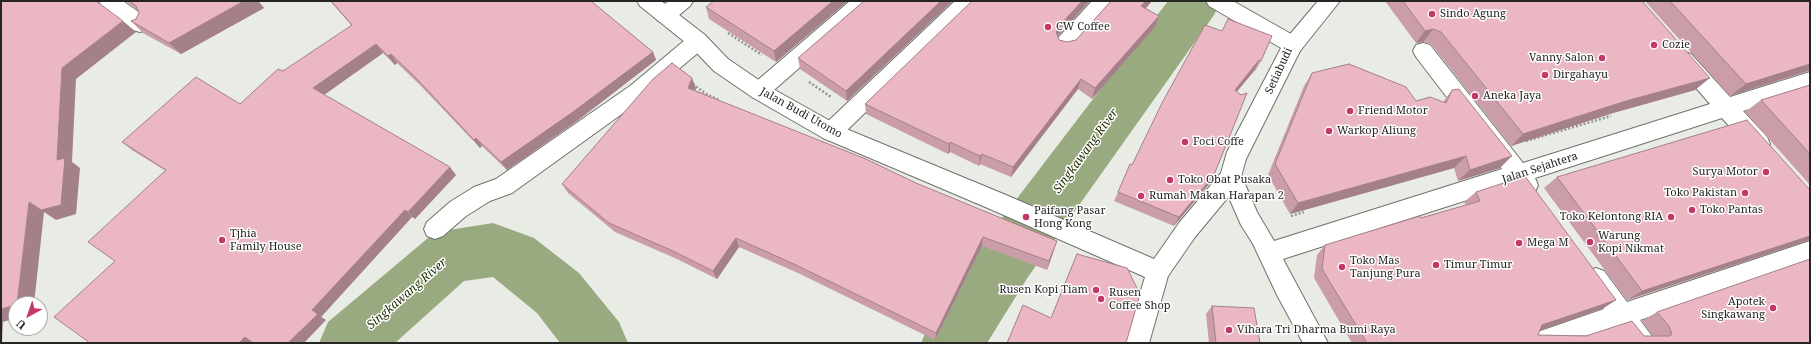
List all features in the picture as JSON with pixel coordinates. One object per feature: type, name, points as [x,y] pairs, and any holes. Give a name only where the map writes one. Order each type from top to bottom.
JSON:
[{"type":"street","points":[[109,1],[140,24]]},
{"type":"street","name":"Jalan Budi Utomo","points":[[647,1],[698,41],[721,65],[759,91],[831,132],[998,202],[1158,272]]},
{"type":"street","points":[[665,15],[683,1]]},
{"type":"street","points":[[759,91],[863,1]]},
{"type":"street","points":[[831,132],[968,1]]},
{"type":"street","points":[[1065,44],[1104,1]]},
{"type":"street","name":"Setiabudi","points":[[1137,343],[1158,272],[1187,230],[1231,177],[1235,159],[1293,45],[1216,1]]},
{"type":"street","points":[[1293,45],[1330,1]]},
{"type":"street","points":[[435,229],[458,209],[482,194],[504,186],[637,92],[698,41]]},
{"type":"street","points":[[1674,48],[1774,161]]},
{"type":"street","points":[[1423,51],[1541,204]]},
{"type":"street","name":"Jalan Sejahtera","points":[[1269,252],[1810,81]]},
{"type":"street","points":[[1231,177],[1249,218],[1269,252],[1285,287],[1316,343]]},
{"type":"street","points":[[1538,343],[1810,251]]},
{"type":"street","points":[[1584,262],[1642,343]]},
{"type":"path","points":[[728,32],[764,56]]},
{"type":"path","points":[[805,79],[837,101]]},
{"type":"path","points":[[1519,143],[1618,113]]},
{"type":"building","points":[[1,1],[96,1],[123,21],[62,68],[57,160],[65,158],[61,205],[41,210],[29,202],[18,296],[8,296],[8,307],[1,309]]},
{"type":"building","points":[[130,1],[244,1],[169,43],[131,21],[136,19],[139,13],[136,6]]},
{"type":"building","points":[[331,1],[591,1],[653,52],[573,112],[501,162],[476,138],[474,140],[415,77],[391,54],[388,56],[376,44],[313,88],[450,167],[408,212],[405,210],[312,310],[318,314],[288,343],[253,343],[245,337],[239,343],[90,343],[54,317],[115,261],[88,242],[166,170],[122,142],[196,77],[240,104],[278,69],[283,71],[352,25]]},
{"type":"building","points":[[714,1],[833,1],[774,51],[706,7]]},
{"type":"building","points":[[864,1],[941,1],[846,91],[798,58]]},
{"type":"building","points":[[972,1],[1082,1],[1059,26],[1056,32],[1059,40],[1067,42],[1076,40],[1111,1],[1146,1],[1141,6],[1159,16],[1095,88],[1081,79],[1013,167],[982,154],[980,156],[950,142],[949,144],[865,104]]},
{"type":"building","points":[[1403,1],[1642,1],[1710,78],[1626,101],[1523,134],[1441,32],[1433,29],[1425,31]]},
{"type":"building","points":[[1670,1],[1810,1],[1810,64],[1746,84]]},
{"type":"building","points":[[1228,19],[1272,36],[1261,61],[1259,60],[1235,90],[1241,95],[1247,93],[1214,175],[1179,217],[1118,192],[1130,164],[1132,165],[1163,101],[1205,25],[1222,31]]},
{"type":"building","points":[[672,63],[692,78],[688,88],[866,159],[916,183],[1057,241],[1049,261],[983,237],[936,333],[796,265],[736,238],[713,271],[673,251],[609,223],[562,184],[653,79]]},
{"type":"building","points":[[1349,64],[1406,87],[1416,101],[1430,97],[1446,103],[1452,90],[1459,89],[1512,156],[1470,170],[1466,156],[1298,203],[1275,164],[1312,73]]},
{"type":"building","points":[[1810,85],[1810,154],[1761,100]]},
{"type":"building","points":[[1747,120],[1810,190],[1810,236],[1642,291],[1557,177]]},
{"type":"building","points":[[1525,176],[1616,300],[1542,325],[1538,335],[1586,336],[1632,321],[1644,336],[1670,336],[1672,334],[1669,326],[1657,312],[1810,259],[1810,343],[1367,343],[1322,269],[1325,245],[1420,216],[1421,218],[1480,201],[1476,192]]},
{"type":"building","name":"Rusen Kopi Tiam","points":[[1077,254],[1127,268],[1140,294],[1126,343],[1007,343],[1023,305],[1051,318]]},
{"type":"building","name":"Vihara Tri Dharma Bumi Raya","points":[[1212,306],[1254,308],[1260,343],[1216,343]]},
{"type":"waterway","name":"Singkawang River","points":[[952,343],[1007,258],[1196,1]]},
{"type":"waterway","name":"Singkawang River","points":[[350,343],[449,257],[493,250],[513,257],[558,293],[597,343]]},
{"type":"place","name":"Sindo Agung","points":[[1432,14]]},
{"type":"place","name":"CW Coffee","points":[[1048,27]]},
{"type":"place","name":"Cozie","points":[[1654,45]]},
{"type":"place","name":"Vanny Salon","points":[[1602,58]]},
{"type":"place","name":"Dirgahayu","points":[[1545,75]]},
{"type":"place","name":"Aneka Jaya","points":[[1475,96]]},
{"type":"place","name":"Friend Motor","points":[[1350,111]]},
{"type":"place","name":"Warkop Aliung","points":[[1329,131]]},
{"type":"place","name":"Foci Coffe","points":[[1185,142]]},
{"type":"place","name":"Surya Motor","points":[[1766,172]]},
{"type":"place","name":"Toko Obat Pusaka","points":[[1170,180]]},
{"type":"place","name":"Toko Pakistan","points":[[1745,193]]},
{"type":"place","name":"Rumah Makan Harapan 2","points":[[1141,196]]},
{"type":"place","name":"Toko Pantas","points":[[1692,210]]},
{"type":"place","name":"Paifang Pasar Hong Kong","points":[[1026,217]]},
{"type":"place","name":"Toko Kelontong RIA","points":[[1671,217]]},
{"type":"place","name":"Tjhia Family House","points":[[222,240]]},
{"type":"place","name":"Warung Kopi Nikmat","points":[[1590,242]]},
{"type":"place","name":"Mega M","points":[[1519,243]]},
{"type":"place","name":"Timur Timur","points":[[1436,265]]},
{"type":"place","name":"Toko Mas Tanjung Pura","points":[[1342,267]]},
{"type":"place","name":"Rusen Kopi Tiam","points":[[1096,290]]},
{"type":"place","name":"Rusen Coffee Shop","points":[[1101,299]]},
{"type":"place","name":"Apotek Singkawang","points":[[1773,308]]},
{"type":"place","name":"Vihara Tri Dharma Bumi Raya","points":[[1229,330]]}]
